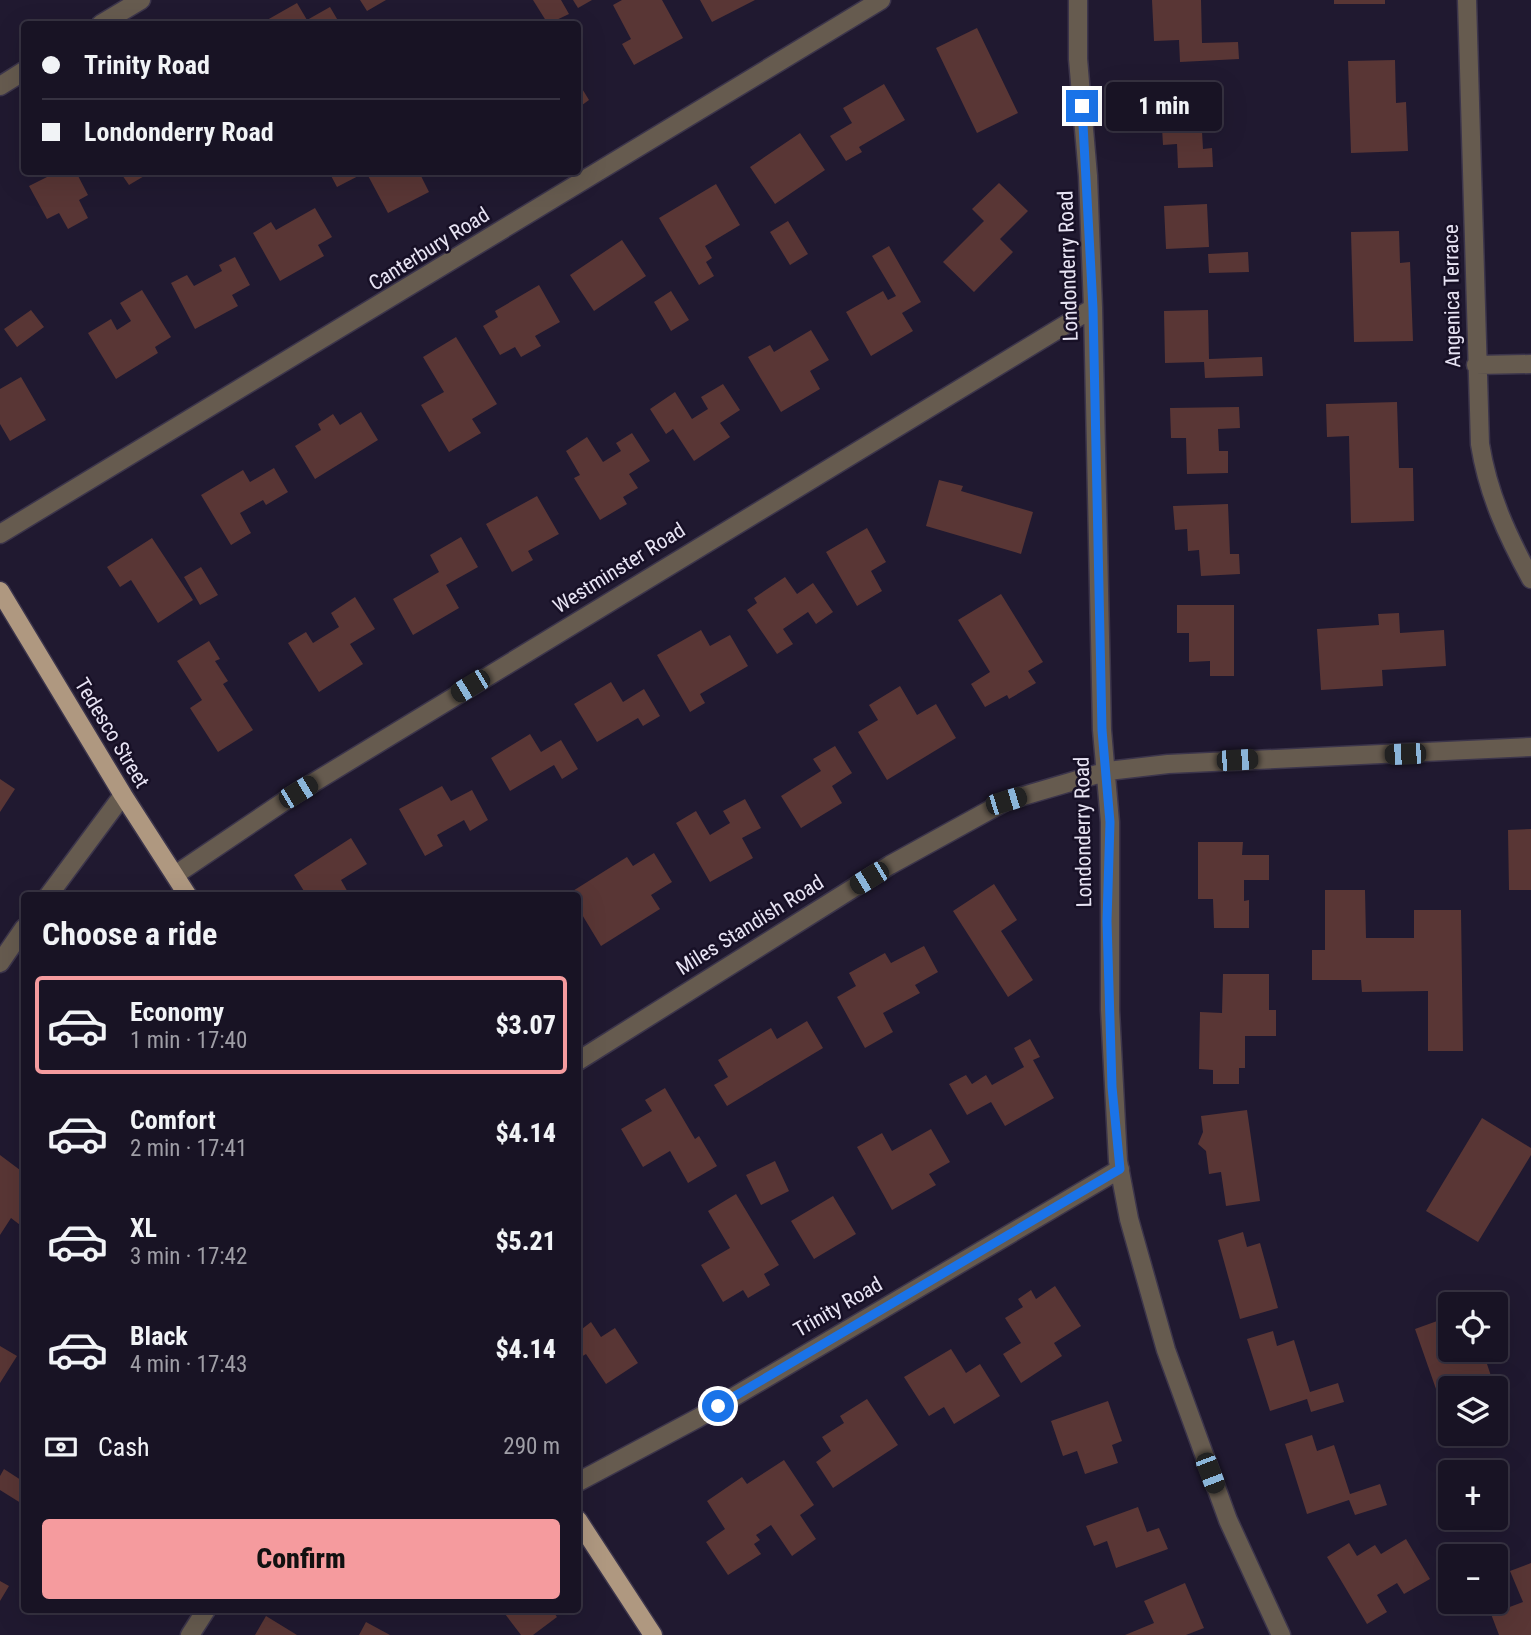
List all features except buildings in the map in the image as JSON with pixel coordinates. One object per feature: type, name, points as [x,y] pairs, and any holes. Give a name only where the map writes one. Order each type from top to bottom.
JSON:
[{"type":"main road","name":"Tedesco Street","points":[[0,591],[123,795],[186,892]]},
{"type":"main road","points":[[581,1525],[653,1635]]},
{"type":"street","points":[[106,21],[141,0]]},
{"type":"street","name":"Canterbury Road","points":[[0,534],[330,338],[497,232],[685,121],[881,0]]},
{"type":"street","name":"Londonderry Road","points":[[1078,0],[1078,59],[1088,176],[1093,308],[1094,460],[1105,772],[1110,822],[1107,921],[1112,1087],[1120,1169],[1135,1243],[1166,1350],[1228,1520],[1281,1635]]},
{"type":"street","name":"Angenica Terrace","points":[[1467,0],[1480,444],[1486,481],[1497,512],[1531,579]]},
{"type":"street","points":[[0,86],[21,73]]},
{"type":"street","name":"Westminster Road","points":[[175,875],[298,792],[1093,308]]},
{"type":"street","points":[[1476,365],[1531,364]]},
{"type":"street","name":"Miles Standish Road","points":[[581,1059],[785,930],[953,829],[1006,801],[1105,772],[1168,764],[1531,747]]},
{"type":"street","points":[[51,892],[123,795]]},
{"type":"street","points":[[0,963],[21,932]]},
{"type":"street","name":"Trinity Road","points":[[581,1480],[698,1418],[1120,1169]]},
{"type":"street","points":[[190,1635],[204,1613]]},
{"type":"route","points":[[718,1406],[1120,1169],[1112,1087],[1107,921],[1110,822],[1102,730],[1094,460],[1093,308],[1088,176],[1082,106]]}]
